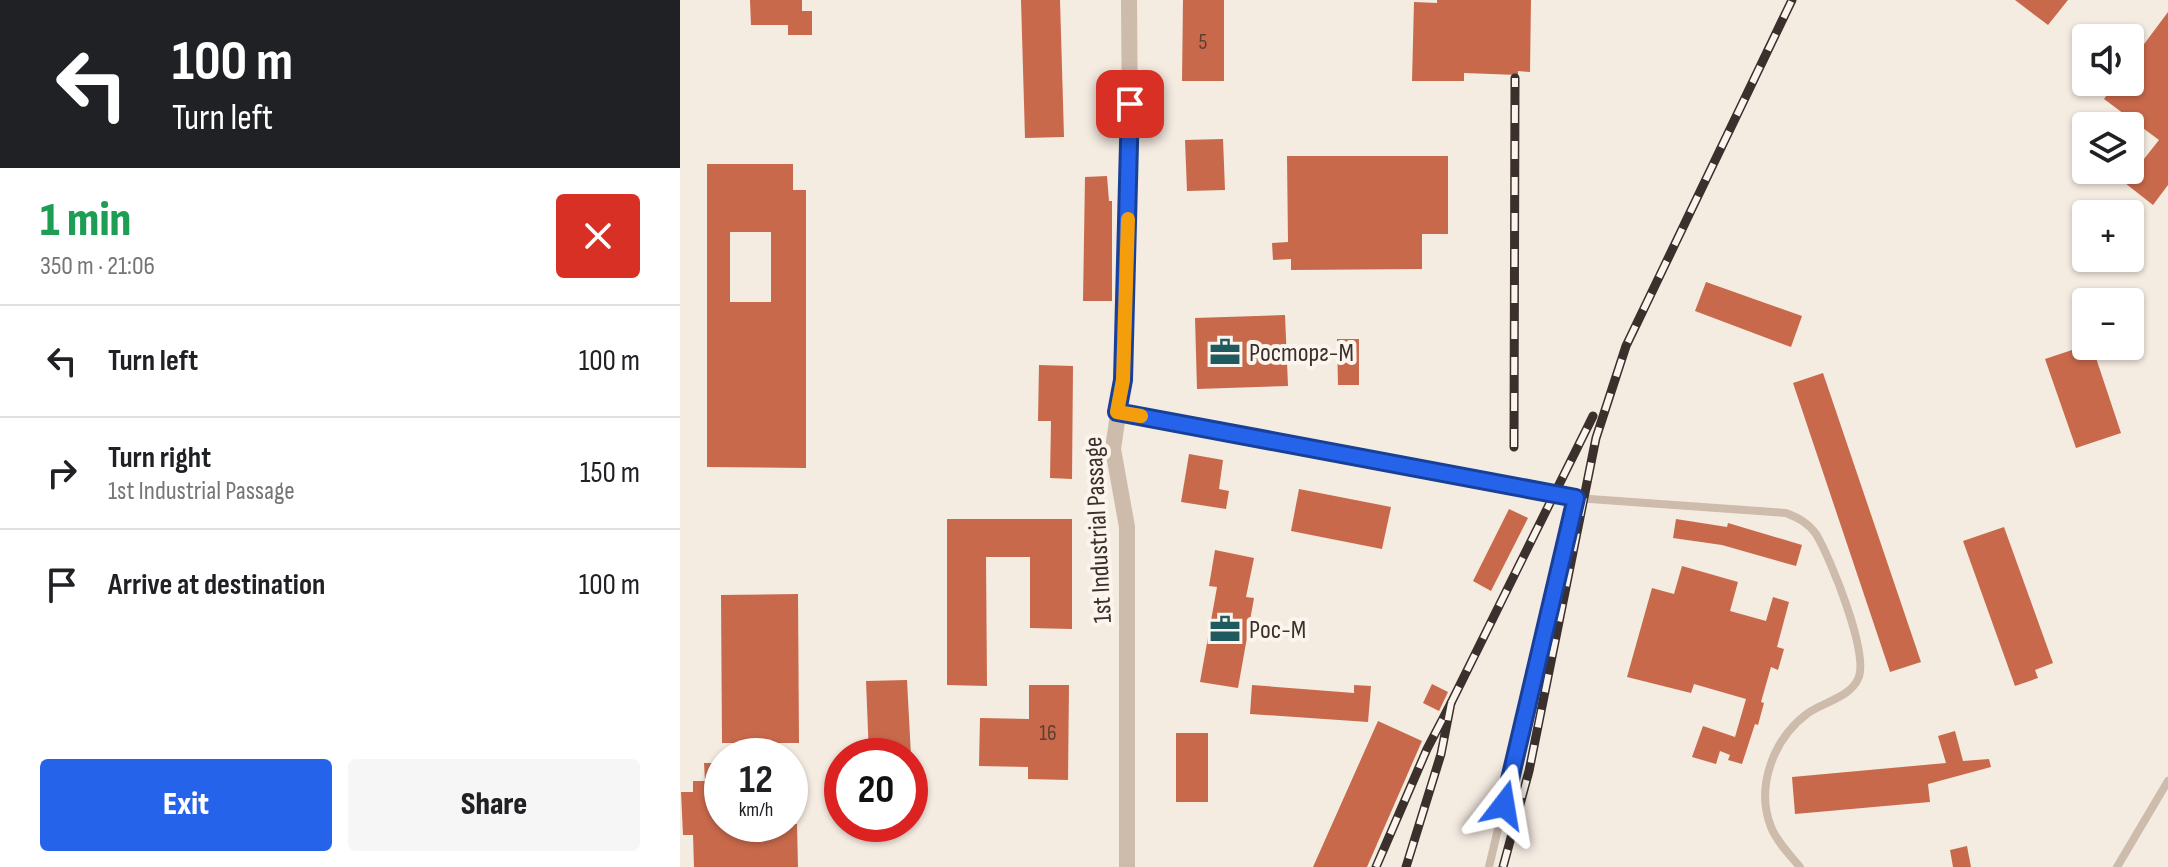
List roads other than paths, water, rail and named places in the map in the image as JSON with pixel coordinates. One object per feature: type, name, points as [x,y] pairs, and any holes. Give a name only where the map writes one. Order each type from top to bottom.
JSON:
[{"type":"street","name":"1st Industrial Passage","points":[[1127,867],[1127,527],[1113,449],[1123,380],[1130,129],[1129,0]]},
{"type":"lane","points":[[1117,412],[1576,498],[1786,513],[1803,520],[1815,533],[1846,605],[1862,661],[1861,671],[1852,688],[1808,713],[1789,730],[1770,763],[1765,804],[1771,827],[1800,867]]},
{"type":"lane","points":[[1489,867],[1576,498]]},
{"type":"lane","points":[[2117,867],[2168,781]]},
{"type":"railway","points":[[1503,867],[1529,771],[1596,438],[1626,346],[1792,0]]},
{"type":"railway","points":[[1514,447],[1515,78]]},
{"type":"railway","points":[[1451,703],[1593,416]]},
{"type":"railway","points":[[1376,867],[1427,749],[1451,703],[1441,754],[1406,867]]},
{"type":"place","name":"Росторг-М","points":[[1225,352]]},
{"type":"place","name":"Рос-М","points":[[1225,629]]}]
